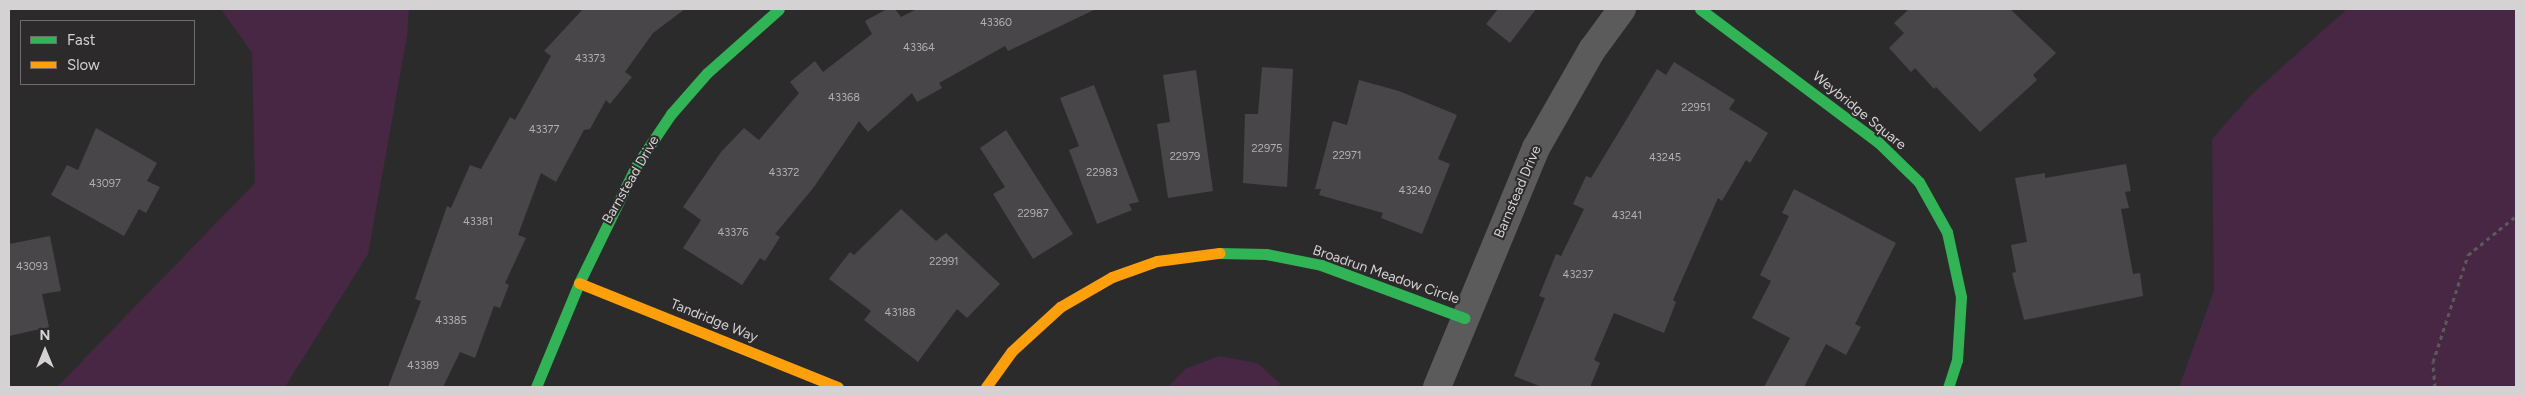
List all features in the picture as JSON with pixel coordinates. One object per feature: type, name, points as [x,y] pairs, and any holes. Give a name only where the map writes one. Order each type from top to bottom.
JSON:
[{"type":"street","name":"Barnstead Drive","points":[[536,387],[612,209],[671,114],[707,73],[780,9]]},
{"type":"street","name":"Barnstead Drive","points":[[1437,387],[1536,148],[1592,50],[1622,9]]},
{"type":"street","name":"Weybridge Square","points":[[1700,9],[1878,142],[1919,182],[1947,232],[1958,273],[1961,326],[1948,387]]},
{"type":"street","name":"Broadrun Meadow Circle","points":[[986,387],[1012,351],[1060,307],[1112,278],[1157,260],[1184,257],[1266,254],[1322,265],[1464,318]]},
{"type":"street","name":"Tandridge Way","points":[[579,283],[838,387]]},
{"type":"path","points":[[2435,387],[2433,362],[2468,255],[2516,216]]},
{"type":"shaded area","points":[[221,9],[409,9],[407,36],[368,254],[285,387],[57,387],[255,183],[252,53]]},
{"type":"shaded area","points":[[2347,9],[2516,9],[2516,387],[2179,387],[2214,291],[2212,139],[2252,94]]},
{"type":"shaded area","points":[[1219,356],[1257,363],[1281,384],[1275,387],[1168,387],[1185,369]]},
{"type":"building","points":[[583,9],[685,9],[653,33],[625,72],[632,77],[610,104],[606,100],[590,129],[584,130],[556,182],[541,173],[518,235],[526,238],[505,283],[509,285],[500,308],[494,306],[475,358],[460,352],[443,387],[388,387],[421,301],[415,299],[447,206],[451,208],[470,165],[481,169],[510,117],[515,120],[551,56],[544,51]]},
{"type":"building","points":[[887,9],[895,9],[901,17],[917,9],[1096,9],[1008,51],[1005,46],[939,83],[942,88],[917,102],[912,93],[868,132],[859,121],[814,187],[775,234],[780,237],[765,261],[760,258],[742,285],[683,248],[701,220],[683,207],[721,152],[744,128],[759,140],[799,93],[790,82],[815,61],[823,72],[872,34],[865,21]]},
{"type":"building","points":[[1498,9],[1536,9],[1510,43],[1486,24]]},
{"type":"building","points":[[1909,9],[2010,9],[2056,53],[2033,75],[2037,80],[1980,132],[1936,87],[1934,89],[1915,68],[1911,72],[1889,48],[1904,33],[1894,23]]},
{"type":"building","points":[[1674,62],[1735,100],[1729,109],[1768,133],[1750,163],[1746,160],[1722,201],[1718,198],[1673,300],[1676,302],[1664,333],[1614,313],[1594,360],[1600,363],[1590,387],[1542,387],[1514,376],[1545,298],[1539,296],[1556,254],[1561,256],[1584,209],[1573,204],[1586,176],[1591,178],[1657,69],[1666,75]]},
{"type":"building","points":[[1262,67],[1293,69],[1287,187],[1243,183],[1245,114],[1258,114]]},
{"type":"building","points":[[1196,70],[1213,191],[1168,198],[1157,124],[1170,122],[1163,75]]},
{"type":"building","points":[[1359,80],[1399,91],[1457,115],[1438,159],[1450,164],[1422,234],[1381,218],[1383,213],[1319,195],[1321,189],[1315,189],[1333,121],[1347,125]]},
{"type":"building","points":[[1094,85],[1139,202],[1129,204],[1132,210],[1097,224],[1069,150],[1079,146],[1060,98]]},
{"type":"building","points":[[96,128],[157,163],[147,181],[160,187],[146,213],[139,209],[124,236],[51,195],[67,165],[78,170]]},
{"type":"building","points":[[1006,130],[1073,234],[1033,259],[993,194],[1005,187],[980,148]]},
{"type":"building","points":[[2126,164],[2131,191],[2125,192],[2129,208],[2121,209],[2133,274],[2140,273],[2143,296],[2024,320],[2012,273],[2016,272],[2011,245],[2027,242],[2015,178],[2045,173],[2045,178]]},
{"type":"building","points":[[1794,189],[1896,243],[1855,324],[1861,327],[1846,355],[1826,344],[1804,387],[1764,387],[1790,338],[1752,318],[1771,281],[1760,275],[1789,216],[1782,213]]},
{"type":"building","points":[[901,209],[936,241],[946,233],[1000,284],[967,318],[957,309],[918,362],[864,320],[871,311],[829,279],[850,252],[854,255]]},
{"type":"building","points":[[50,236],[61,291],[42,294],[49,327],[9,336],[9,244]]},
{"type":"traffic: fast","points":[[536,387],[579,283],[636,166],[671,114],[707,73],[779,9]]},
{"type":"traffic: fast","points":[[1700,9],[1878,142],[1919,182],[1947,232],[1961,297],[1957,360],[1948,387]]},
{"type":"traffic: fast","points":[[1219,253],[1266,254],[1321,265],[1464,318]]},
{"type":"traffic: slow","points":[[986,387],[1012,351],[1060,307],[1112,277],[1157,261],[1219,253]]},
{"type":"traffic: slow","points":[[579,283],[838,387]]}]
